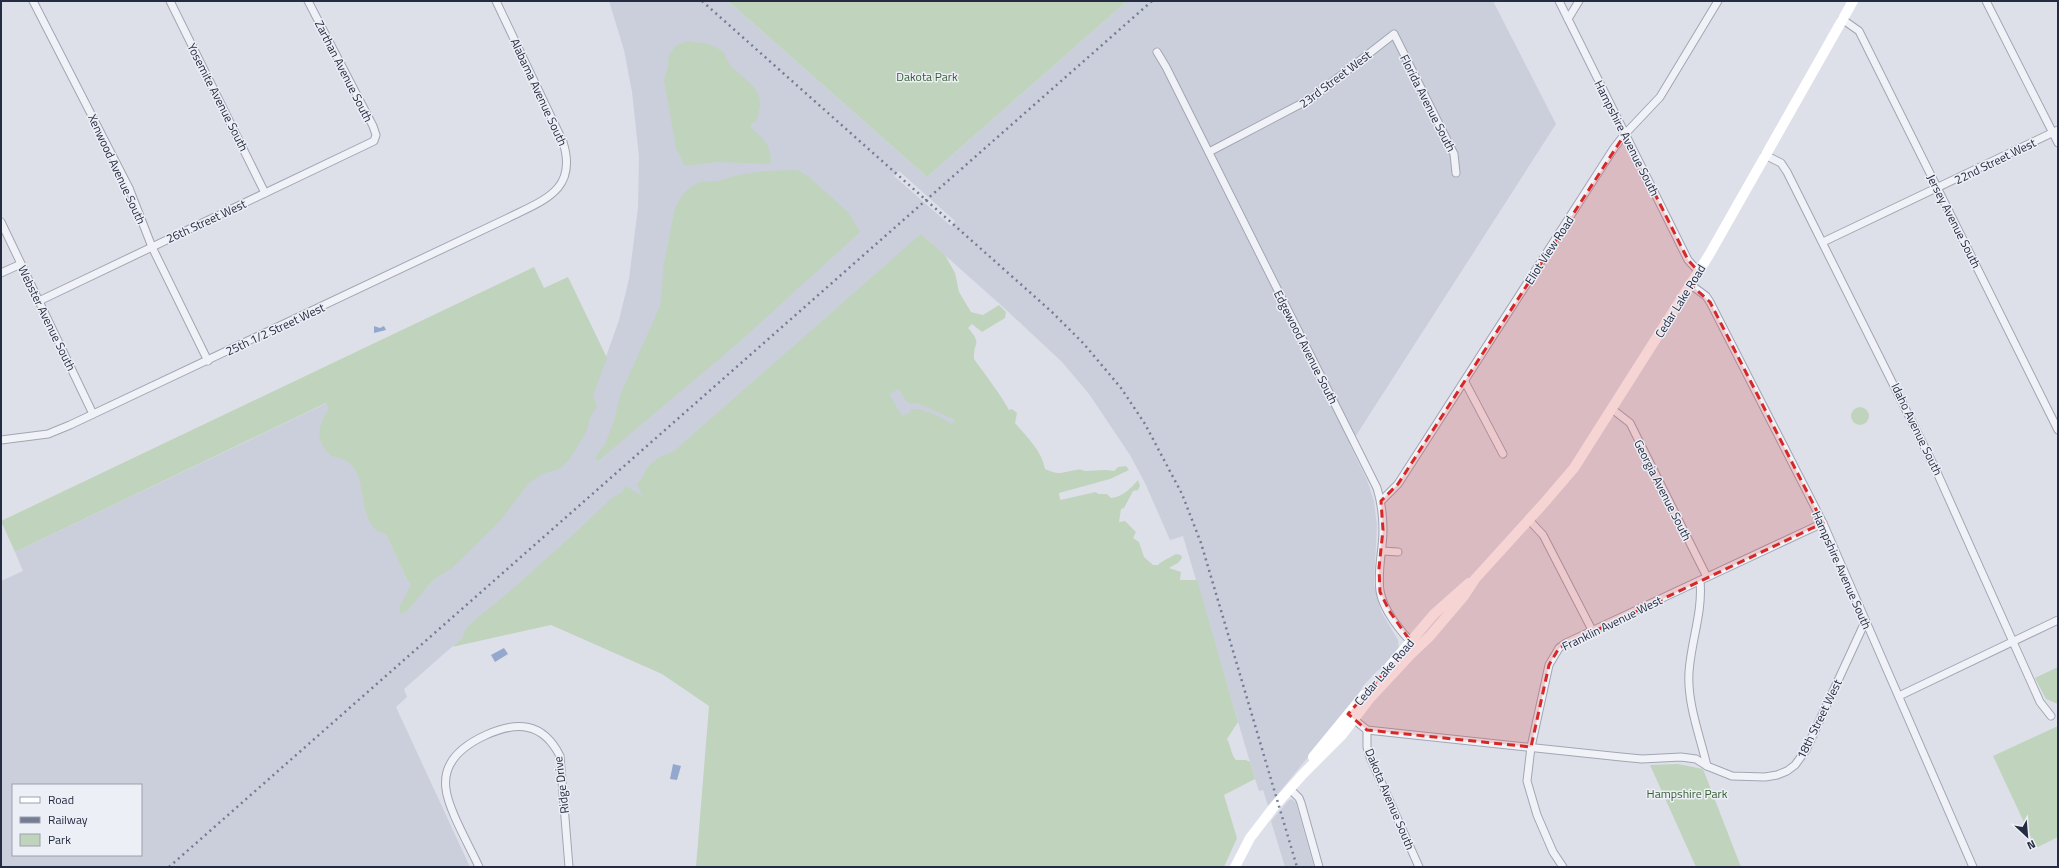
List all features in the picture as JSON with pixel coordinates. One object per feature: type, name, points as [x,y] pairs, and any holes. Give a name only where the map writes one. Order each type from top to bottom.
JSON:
[{"type":"street","name":"Xenwood Avenue South","points":[[33,1],[129,188],[152,247],[208,361]]},
{"type":"street","name":"Yosemite Avenue South","points":[[170,1],[265,193]]},
{"type":"street","name":"Zarthan Avenue South","points":[[308,1],[373,126],[376,135],[374,141]]},
{"type":"street","name":"Alabama Avenue South","points":[[496,1],[563,142],[567,154],[568,166],[566,177],[557,191],[543,200]]},
{"type":"street","name":"Hampshire Avenue South","points":[[1559,1],[1688,260],[1699,272]]},
{"type":"street","points":[[1568,19],[1579,1]]},
{"type":"street","name":"Eliot View Road","points":[[1381,501],[1398,484],[1465,382],[1614,148],[1625,134],[1660,97],[1718,1]]},
{"type":"street","name":"Cedar Lake Road","points":[[1236,867],[1260,824],[1303,774],[1342,735],[1351,717],[1370,698],[1414,645],[1430,636],[1464,596],[1475,579],[1530,520],[1574,468],[1699,272],[1853,1]]},
{"type":"street","points":[[1986,1],[2055,131],[2058,143]]},
{"type":"street","name":"Jersey Avenue South","points":[[1842,19],[1859,31],[2058,430]]},
{"type":"street","name":"23rd Street West","points":[[1209,152],[1312,98],[1394,34]]},
{"type":"street","name":"Florida Avenue South","points":[[1394,34],[1454,154],[1456,173]]},
{"type":"street","name":"Edgewood Avenue South","points":[[1157,52],[1209,152],[1377,488],[1381,501],[1383,530],[1379,568],[1383,600],[1405,636],[1414,645]]},
{"type":"street","name":"22nd Street West","points":[[1823,242],[2055,131]]},
{"type":"street","name":"26th Street West","points":[[39,301],[374,141]]},
{"type":"street","name":"Idaho Avenue South","points":[[1765,155],[1784,167],[1823,242],[1935,468],[2040,702],[2051,716]]},
{"type":"street","name":"25th 1/2 Street West","points":[[1,440],[48,434],[208,361],[543,200]]},
{"type":"street","name":"Webster Avenue South","points":[[1,222],[93,414]]},
{"type":"street","points":[[1,273],[21,264]]},
{"type":"street","name":"Hampshire Avenue South","points":[[1691,285],[1706,296],[1710,302],[1823,523],[1973,867]]},
{"type":"street","points":[[1465,382],[1503,454]]},
{"type":"street","name":"Georgia Avenue South","points":[[1612,410],[1630,423],[1703,579],[1700,605],[1690,659],[1689,688],[1707,766]]},
{"type":"street","points":[[1530,520],[1543,535],[1592,630]]},
{"type":"street","name":"Franklin Avenue West","points":[[1531,747],[1553,656],[1566,643],[1823,523]]},
{"type":"street","points":[[1382,550],[1398,552]]},
{"type":"street","points":[[1898,696],[2058,620]]},
{"type":"street","name":"18th Street West","points":[[1531,747],[1635,758],[1681,757],[1696,759],[1707,766],[1732,776],[1765,777],[1777,775],[1795,765],[1806,750],[1865,622]]},
{"type":"street","points":[[1351,717],[1367,730],[1531,747],[1527,781],[1530,796],[1543,831],[1563,867]]},
{"type":"street","name":"Ridge Drive","points":[[479,867],[449,800],[446,788],[446,776],[456,754],[465,746],[502,728],[514,726],[530,728],[539,732],[555,746],[560,756],[569,867]]},
{"type":"street","name":"Dakota Avenue South","points":[[1367,730],[1367,747],[1370,757],[1419,867]]},
{"type":"street","points":[[1290,789],[1299,798],[1301,803],[1319,867]]},
{"type":"highlighted area","points":[[1625,134],[1688,260],[1699,272],[1691,285],[1710,302],[1823,523],[1559,648],[1549,665],[1531,747],[1367,730],[1348,714],[1411,642],[1390,612],[1380,592],[1379,568],[1383,530],[1381,501],[1398,484]]},
{"type":"shaded area","points":[[609,1],[728,1],[927,177],[1127,1],[1493,1],[1556,124],[1350,445],[1367,480],[1374,501],[1377,525],[1374,584],[1381,611],[1398,640],[1399,650],[1387,664],[1377,671],[1364,685],[1355,700],[1268,806],[1263,790],[1259,791],[1255,779],[1183,536],[1170,540],[1145,483],[1130,455],[1089,394],[1062,362],[921,234],[1070,650],[766,701],[504,601],[404,689],[407,697],[396,707],[470,867],[1,867],[1,581],[23,571],[15,552],[327,403],[408,582],[570,439],[593,394],[619,320],[629,279],[638,207],[639,157],[632,92],[624,50]],"holes":[[[899,171],[955,221],[951,226],[894,176]]]},
{"type":"shaded area","points":[[1292,799],[1296,803],[1314,867],[1285,867],[1271,821],[1289,800]]},
{"type":"green space","name":"Dakota Park","points":[[728,1],[1127,1],[927,177]]},
{"type":"green space","points":[[688,41],[710,44],[724,52],[731,66],[754,87],[758,94],[760,106],[757,120],[751,124],[751,128],[766,143],[770,152],[771,164],[718,162],[685,166],[676,148],[664,80],[668,66],[669,54],[677,45]]},
{"type":"green space","points":[[797,170],[808,176],[849,213],[860,232],[737,344],[598,461],[595,458],[605,444],[613,424],[621,393],[660,306],[664,263],[675,208],[684,193],[692,186],[700,182],[719,181],[738,175],[764,171]]},
{"type":"green space","points":[[921,234],[945,255],[955,273],[959,292],[971,312],[983,315],[999,305],[1006,312],[1005,318],[982,332],[972,324],[968,328],[973,333],[976,341],[974,359],[997,390],[1009,410],[1012,409],[1017,413],[1015,423],[1041,456],[1045,469],[1057,473],[1078,470],[1114,471],[1118,467],[1126,466],[1129,470],[1110,479],[1059,493],[1060,500],[1096,492],[1098,494],[1107,494],[1111,498],[1119,496],[1133,486],[1138,480],[1140,486],[1138,490],[1133,491],[1124,508],[1121,509],[1119,522],[1125,521],[1136,532],[1133,538],[1139,542],[1144,557],[1153,565],[1158,565],[1176,554],[1181,555],[1182,558],[1178,563],[1169,568],[1181,572],[1180,580],[1197,580],[1238,722],[1227,739],[1236,760],[1246,760],[1250,762],[1255,779],[1224,795],[1237,838],[1224,867],[696,867],[709,706],[662,674],[551,625],[452,647],[463,637],[464,633],[474,620],[507,594],[568,540],[612,498],[621,493],[626,486],[642,496],[637,484],[648,467],[658,458],[673,452]],"holes":[[[899,389],[906,401],[910,404],[917,403],[955,420],[952,424],[942,418],[916,409],[910,409],[911,412],[902,416],[889,394]]]},
{"type":"green space","points":[[534,267],[544,288],[568,277],[607,358],[593,395],[597,407],[590,417],[587,431],[569,460],[559,469],[542,474],[528,484],[500,521],[452,568],[433,580],[408,610],[401,614],[399,608],[411,585],[410,581],[408,582],[386,534],[376,530],[369,520],[365,509],[358,475],[353,466],[344,460],[331,456],[322,444],[320,439],[320,427],[329,408],[326,403],[15,552],[1,521]]},
{"type":"green space","points":[[1860,407],[1866,410],[1869,416],[1866,422],[1860,425],[1854,422],[1851,416],[1854,410]]},
{"type":"green space","points":[[2058,667],[2058,704],[2046,699],[2035,678]]},
{"type":"green space","points":[[2058,726],[2058,837],[2036,848],[1993,756]]},
{"type":"green space","name":"Hampshire Park","points":[[1678,764],[1703,769],[1741,867],[1696,867],[1650,765]]},
{"type":"water","points":[[374,326],[380,328],[384,326],[386,330],[374,333]]},
{"type":"water","points":[[504,648],[508,654],[495,662],[491,655]]},
{"type":"water","points":[[673,764],[681,766],[677,780],[670,779]]},
{"type":"railway","points":[[702,1],[1052,312],[1084,344],[1121,388],[1145,424],[1182,494],[1201,543],[1297,867]]},
{"type":"railway","points":[[169,867],[1152,1]]}]
